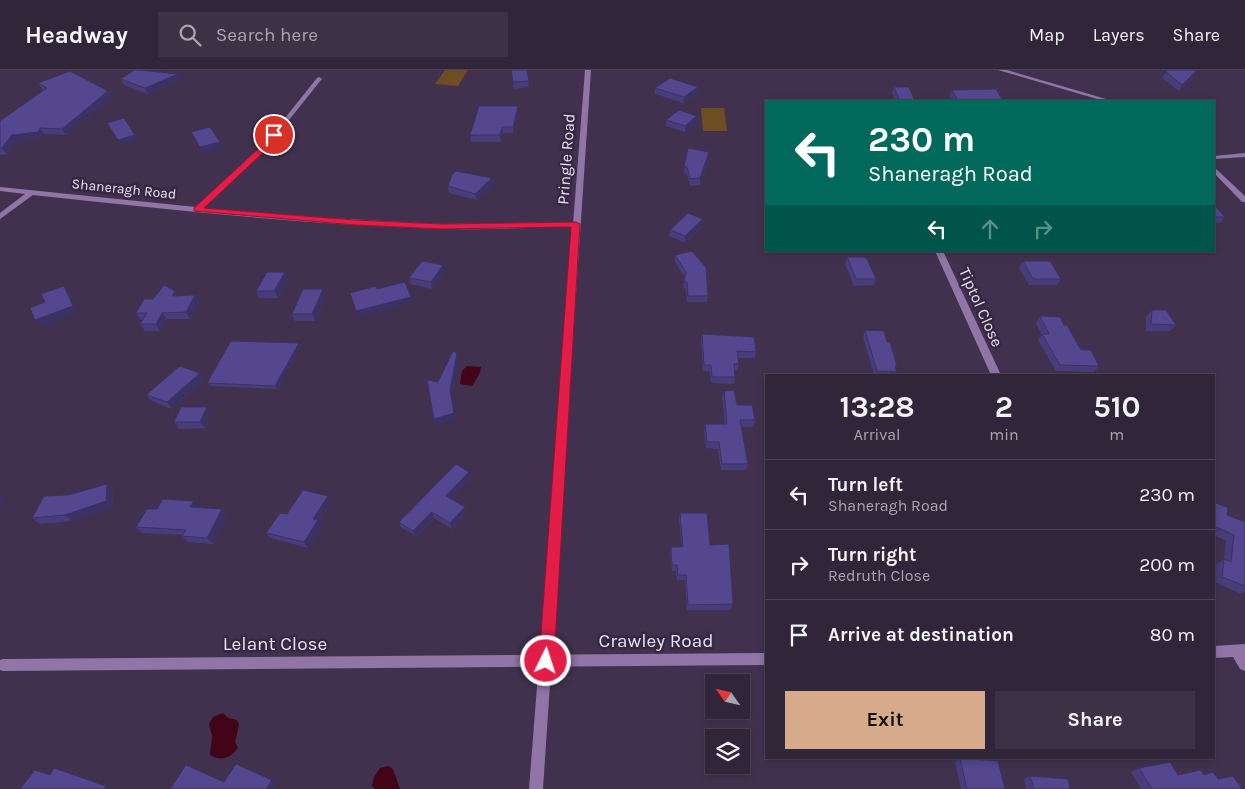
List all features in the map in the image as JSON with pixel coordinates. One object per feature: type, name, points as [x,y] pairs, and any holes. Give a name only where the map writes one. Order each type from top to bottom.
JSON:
[{"type":"street","name":"Pringle Road","points":[[536,789],[588,70]]},
{"type":"street","points":[[1001,70],[1107,100]]},
{"type":"street","points":[[197,210],[263,149],[319,79]]},
{"type":"street","points":[[1215,171],[1245,200]]},
{"type":"street","name":"Shaneragh Road","points":[[0,189],[197,210],[355,223],[432,226],[576,224]]},
{"type":"street","points":[[0,217],[32,192]]},
{"type":"street","name":"Tiptol Close","points":[[939,252],[996,374]]},
{"type":"street","points":[[1215,652],[1241,650],[1245,665]]},
{"type":"street","name":"Crawley Road","points":[[546,661],[765,659]]},
{"type":"street","name":"Lelant Close","points":[[3,665],[546,661]]},
{"type":"lane","points":[[1215,158],[1245,155]]},
{"type":"shaded area","points":[[445,70],[468,70],[458,86],[435,84]]},
{"type":"shaded area","points":[[701,108],[724,108],[727,131],[703,131]]},
{"type":"shaded area","points":[[467,366],[481,367],[480,373],[472,386],[460,384],[462,371]]},
{"type":"shaded area","points":[[223,713],[228,718],[237,720],[239,725],[235,742],[238,748],[225,758],[218,758],[210,755],[212,736],[209,724],[213,717]]},
{"type":"shaded area","points":[[388,766],[393,769],[400,789],[375,789],[372,786],[374,777],[380,768]]},
{"type":"building","points":[[134,70],[178,74],[145,88],[121,79]]},
{"type":"building","points":[[511,70],[527,70],[529,81],[513,82]]},
{"type":"building","points":[[1168,70],[1197,70],[1182,85],[1166,72]]},
{"type":"building","points":[[70,71],[108,91],[62,129],[40,128],[38,132],[12,135],[0,148],[0,121],[47,88],[38,83]]},
{"type":"building","points":[[670,78],[698,87],[684,97],[655,88]]},
{"type":"building","points":[[894,87],[909,87],[915,100],[900,100]]},
{"type":"building","points":[[996,89],[1002,100],[957,100],[952,90]]},
{"type":"building","points":[[479,106],[518,106],[513,127],[502,127],[500,135],[470,135]]},
{"type":"building","points":[[679,110],[697,116],[685,126],[666,120]]},
{"type":"building","points":[[124,118],[135,135],[118,140],[107,123]]},
{"type":"building","points":[[210,127],[220,142],[200,147],[191,132]]},
{"type":"building","points":[[688,148],[709,152],[700,178],[690,179],[687,167],[684,167]]},
{"type":"building","points":[[456,171],[492,178],[475,194],[448,186],[452,175]]},
{"type":"building","points":[[1215,206],[1225,217],[1215,217]]},
{"type":"building","points":[[688,213],[703,219],[685,236],[670,230]]},
{"type":"building","points":[[692,251],[706,268],[708,296],[688,296],[687,282],[684,282],[686,272],[675,255]]},
{"type":"building","points":[[847,257],[864,257],[867,259],[876,279],[856,279]]},
{"type":"building","points":[[422,261],[443,265],[431,282],[409,278]]},
{"type":"building","points":[[1023,261],[1050,261],[1061,279],[1033,279]]},
{"type":"building","points":[[267,272],[285,272],[274,291],[256,291]]},
{"type":"building","points":[[405,282],[411,297],[356,311],[350,293],[376,286],[377,289]]},
{"type":"building","points":[[164,285],[175,291],[172,296],[195,295],[186,312],[162,313],[156,324],[140,324],[147,313],[136,313],[144,299],[153,299]]},
{"type":"building","points":[[64,286],[73,306],[35,320],[30,308],[45,302],[41,294]]},
{"type":"building","points":[[303,289],[323,289],[312,314],[292,314]]},
{"type":"building","points":[[1152,310],[1166,310],[1176,325],[1151,324]]},
{"type":"building","points":[[1040,316],[1060,317],[1064,325],[1067,325],[1081,350],[1091,350],[1099,366],[1060,365],[1042,334],[1049,334]]},
{"type":"building","points":[[865,330],[884,331],[887,342],[890,342],[897,372],[877,371]]},
{"type":"building","points":[[702,334],[754,337],[756,352],[737,351],[739,364],[734,364],[735,377],[712,377],[711,365],[704,365]]},
{"type":"building","points":[[231,341],[299,343],[275,386],[207,383]]},
{"type":"building","points":[[453,351],[457,353],[450,390],[454,413],[434,419],[427,380],[438,382]]},
{"type":"building","points":[[180,366],[200,373],[167,402],[146,395]]},
{"type":"building","points":[[734,390],[737,405],[752,405],[755,420],[740,420],[748,464],[722,464],[719,442],[707,442],[705,424],[727,424],[724,391]]},
{"type":"building","points":[[181,407],[207,407],[200,422],[174,422]]},
{"type":"building","points":[[456,464],[469,472],[446,496],[465,507],[450,523],[432,512],[413,531],[399,522]]},
{"type":"building","points":[[107,484],[106,501],[65,515],[32,518],[44,496],[68,495]]},
{"type":"building","points":[[303,490],[328,496],[313,519],[318,520],[304,542],[266,533],[280,513],[287,514]]},
{"type":"building","points":[[163,499],[194,501],[190,507],[222,509],[207,538],[182,536],[186,530],[136,527],[147,509],[157,509]]},
{"type":"building","points":[[1215,502],[1228,508],[1227,515],[1245,522],[1245,586],[1222,577],[1224,559],[1231,562],[1234,535],[1215,526]]},
{"type":"building","points":[[680,513],[707,513],[710,545],[729,544],[733,604],[688,605],[686,575],[678,575],[677,565],[672,565],[671,547],[683,547]]},
{"type":"building","points":[[960,759],[998,761],[1005,789],[967,789]]},
{"type":"building","points":[[1170,762],[1178,775],[1201,770],[1204,775],[1213,772],[1218,779],[1233,776],[1242,789],[1152,789],[1139,768]]},
{"type":"building","points":[[236,764],[272,780],[266,789],[170,789],[186,765],[224,782]]},
{"type":"building","points":[[54,768],[106,786],[104,789],[20,789],[35,770],[50,775]]},
{"type":"building","points":[[1030,776],[1068,779],[1070,789],[1034,789]]},
{"type":"route","points":[[274,135],[263,149],[197,210],[355,223],[442,226],[576,224],[546,661]]}]
